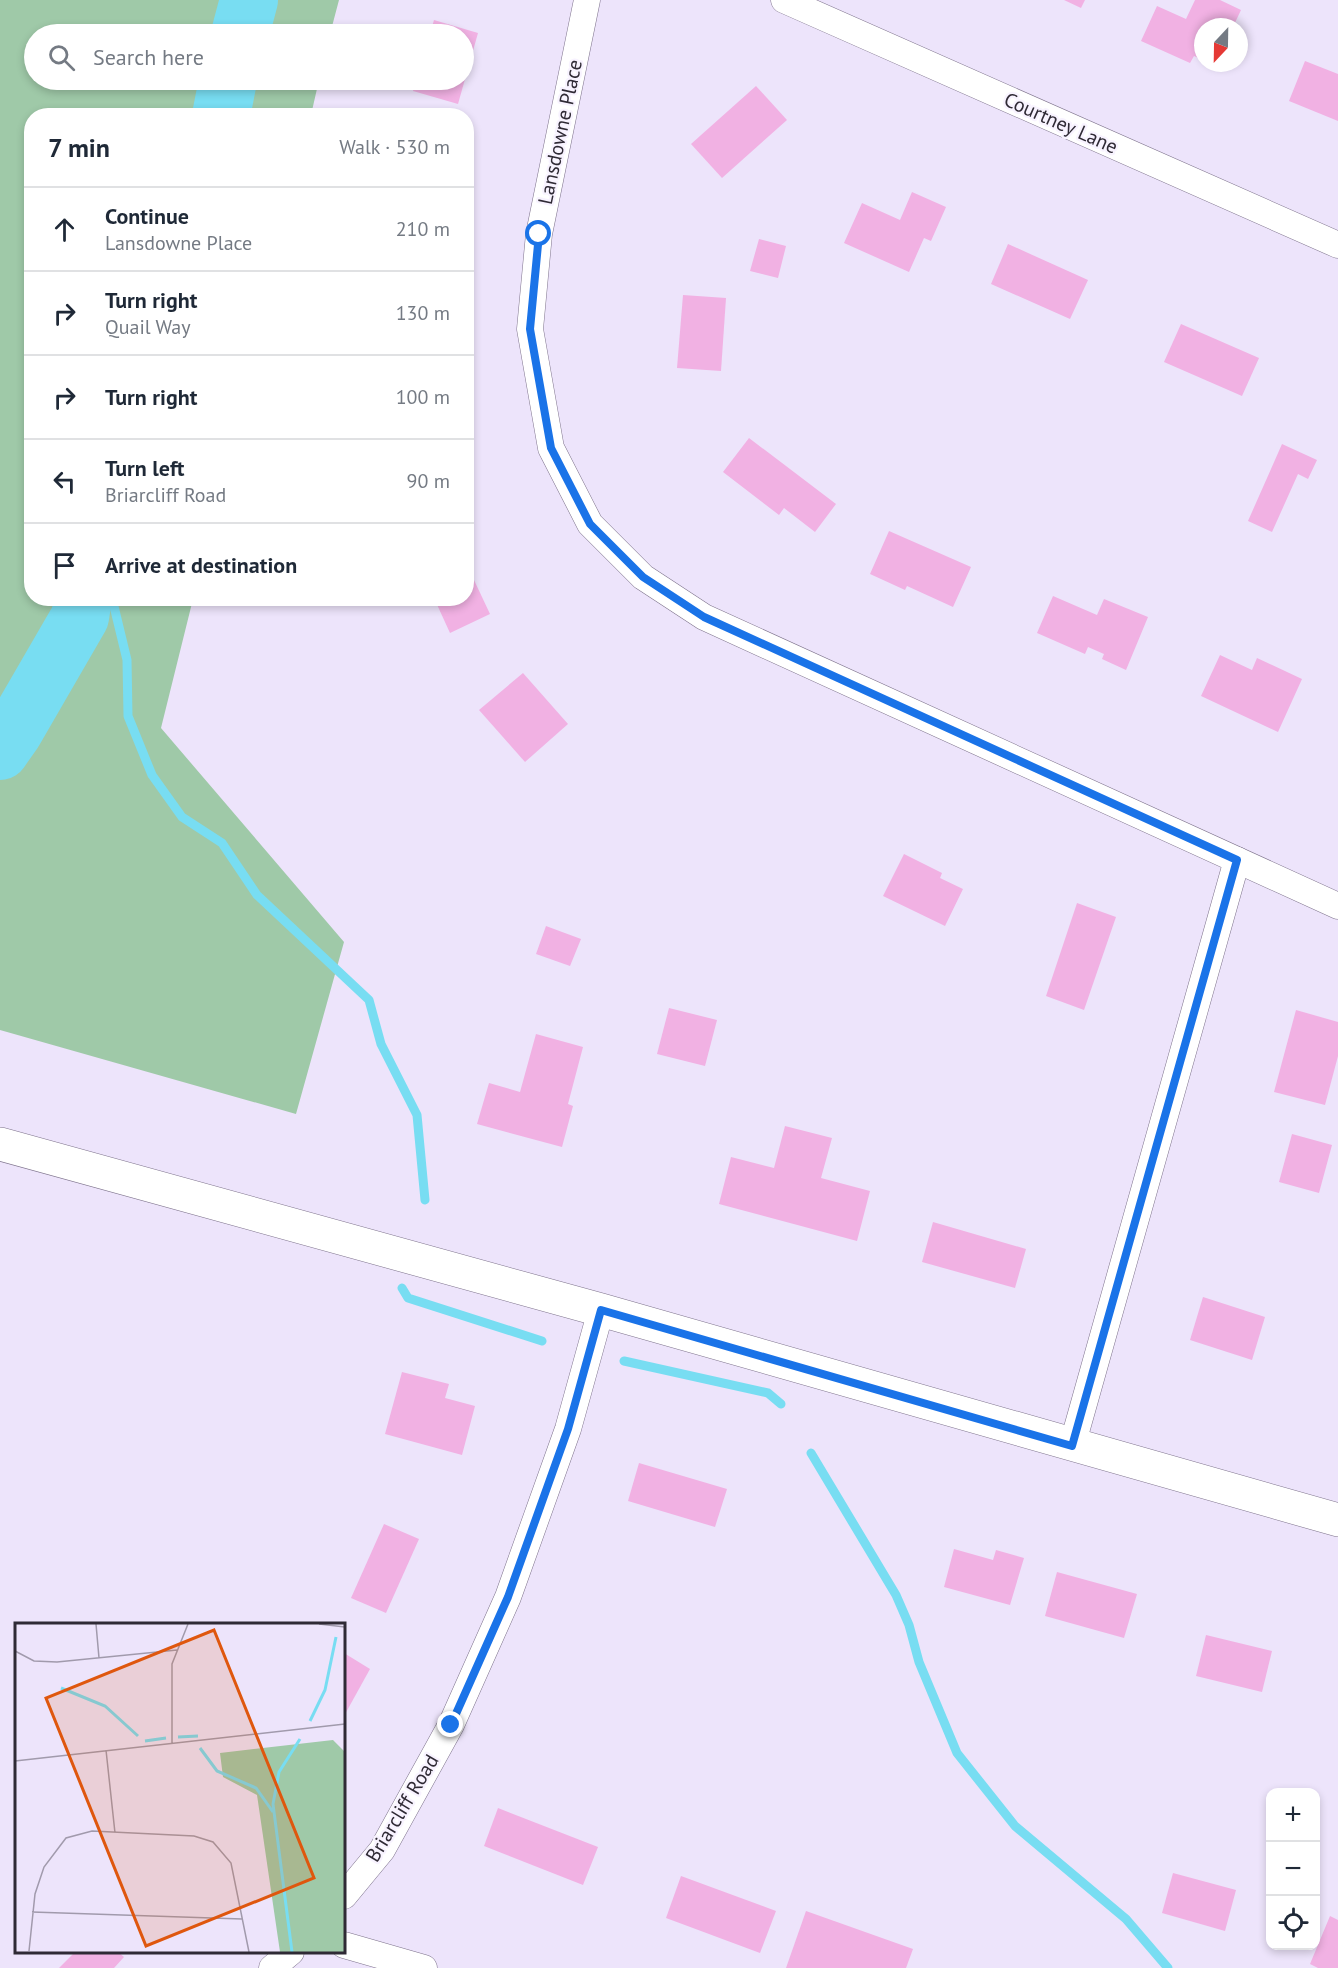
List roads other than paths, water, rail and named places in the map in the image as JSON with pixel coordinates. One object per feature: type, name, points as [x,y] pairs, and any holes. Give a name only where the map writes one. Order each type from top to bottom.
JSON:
[{"type":"main road","points":[[0,1144],[601,1310],[1338,1520]]},
{"type":"street","name":"Lansdowne Place","points":[[588,0],[539,234],[530,329],[551,448],[590,524],[643,577],[704,617],[1338,906]]},
{"type":"street","name":"Courtney Lane","points":[[784,0],[1338,245]]},
{"type":"street","points":[[1072,1446],[1237,860]]},
{"type":"street","name":"Briarcliff Road","points":[[345,1895],[381,1850],[439,1746],[508,1597],[568,1429],[601,1310]]},
{"type":"street","points":[[345,1945],[424,1968]]},
{"type":"street","points":[[272,1968],[290,1953]]},
{"type":"waterway","points":[[243,24],[249,0]]},
{"type":"waterway","points":[[223,108],[226,90]]},
{"type":"waterway","points":[[0,751],[80,617],[82,606]]},
{"type":"waterway","points":[[114,606],[127,660],[128,716],[152,775],[182,817],[222,843],[257,895],[369,1000],[381,1044],[417,1115],[425,1200]]},
{"type":"waterway","points":[[402,1288],[408,1298],[542,1341]]},
{"type":"waterway","points":[[624,1361],[768,1393],[781,1404]]},
{"type":"waterway","points":[[811,1453],[896,1595],[909,1625],[919,1662],[957,1753],[1015,1826],[1126,1919],[1168,1968]]}]
